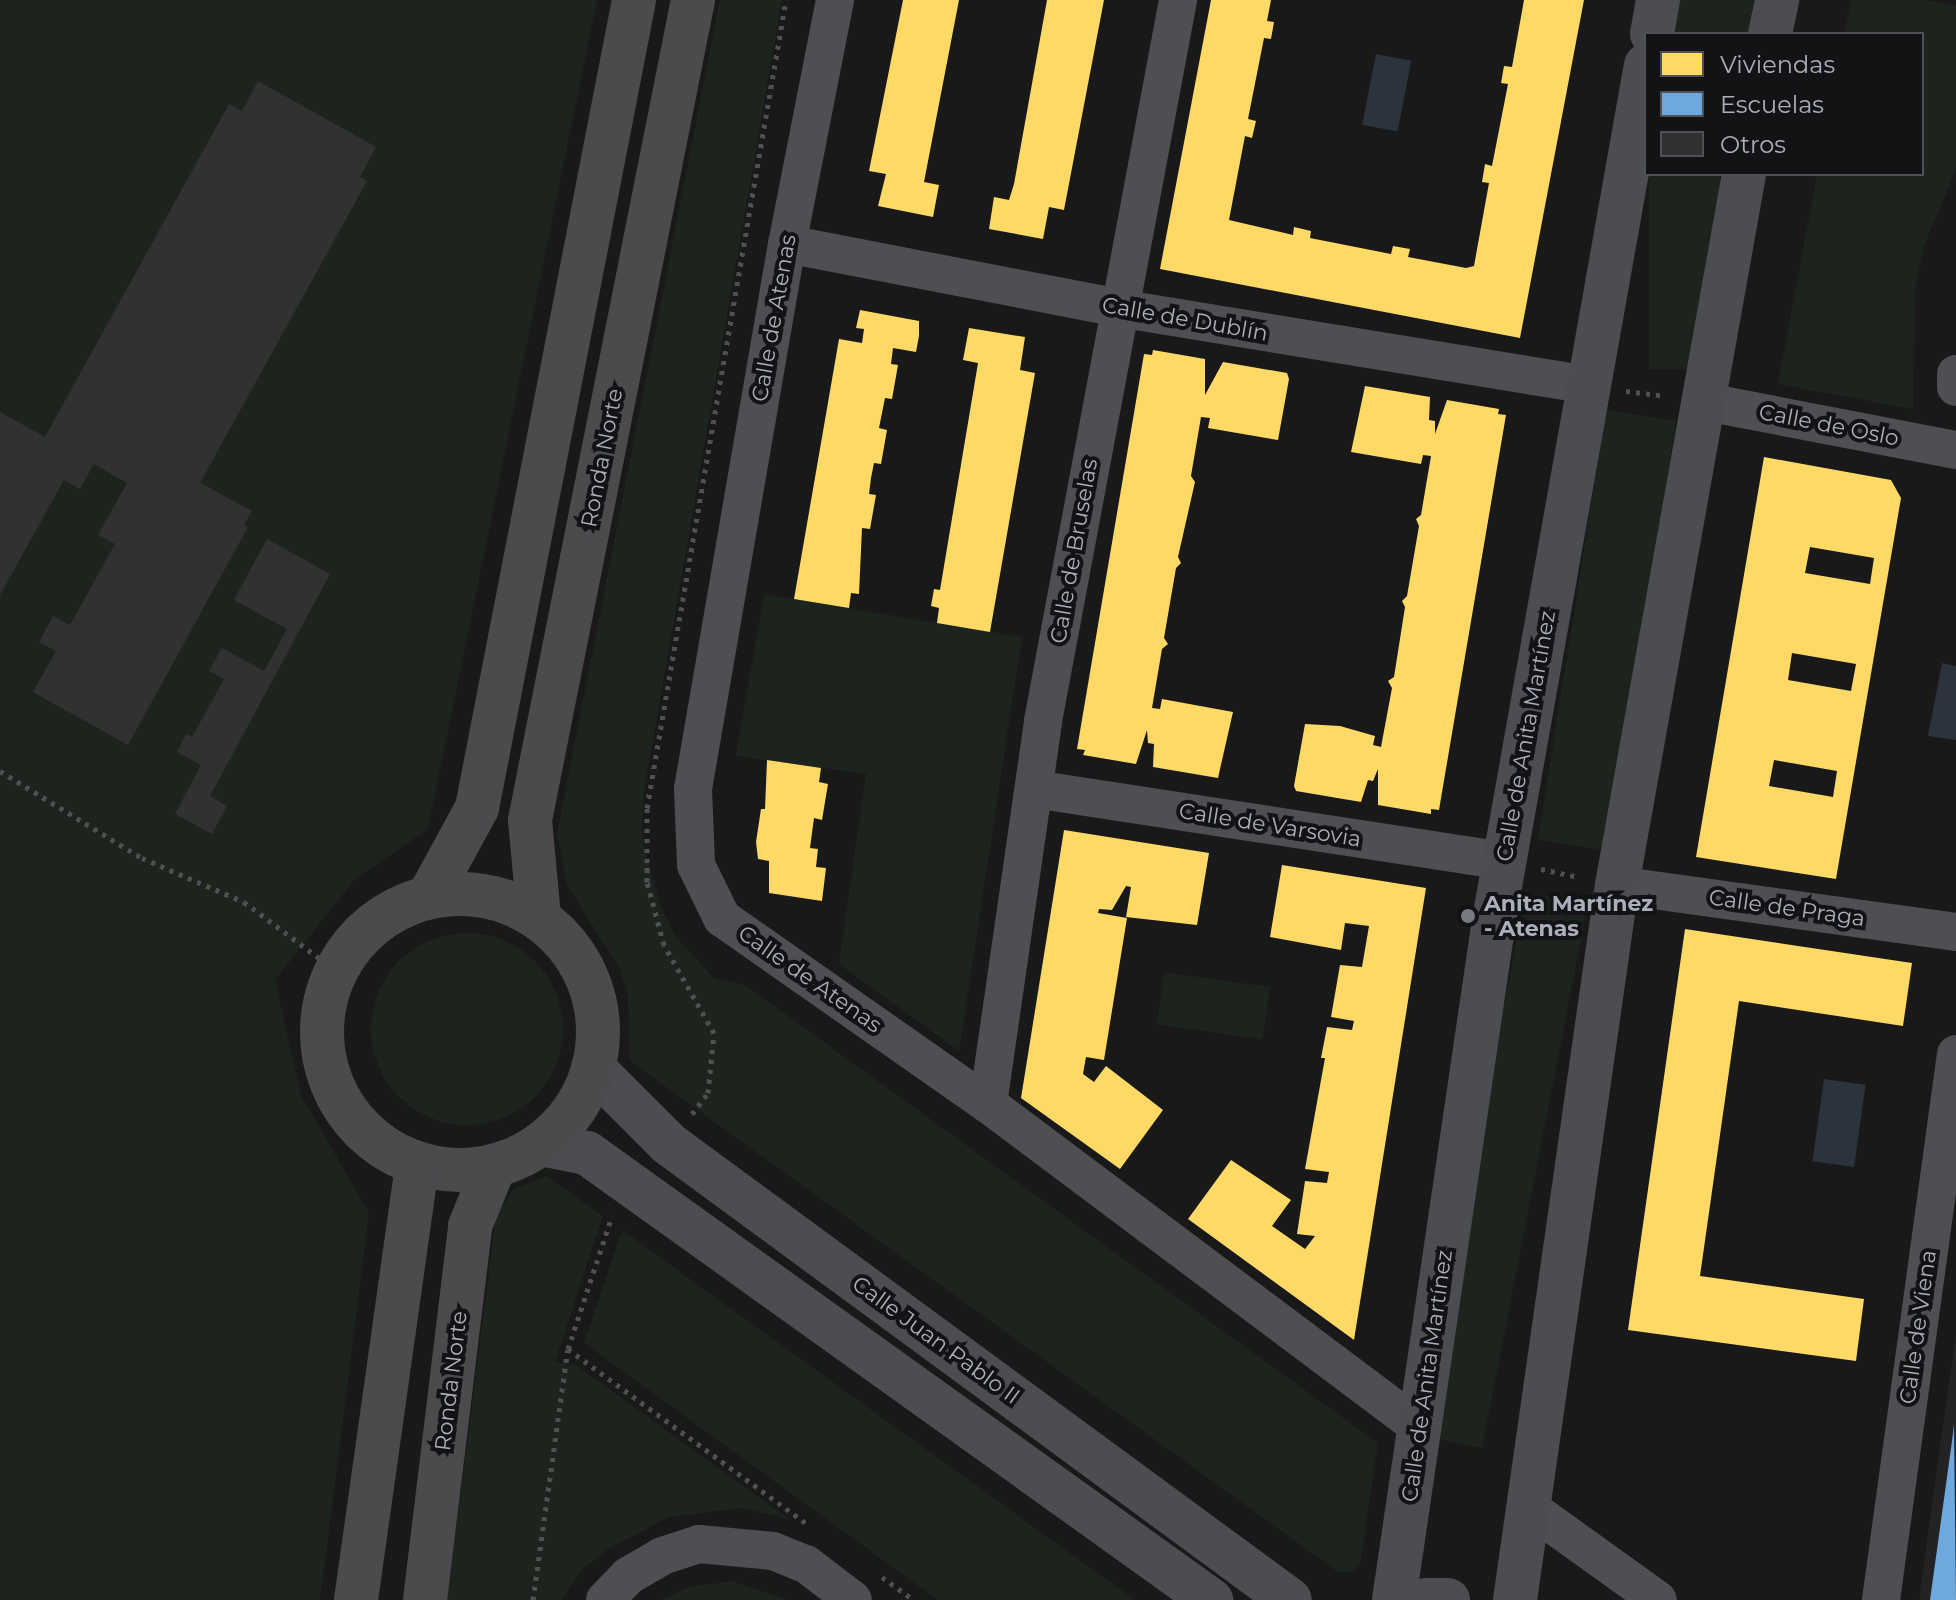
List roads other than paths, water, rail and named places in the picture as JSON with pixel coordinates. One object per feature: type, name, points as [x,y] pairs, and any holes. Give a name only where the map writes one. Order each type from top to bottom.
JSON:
[{"type":"main road","points":[[429,896],[477,808],[634,0]]},
{"type":"main road","name":"Ronda Norte","points":[[539,917],[530,820],[693,0]]},
{"type":"main road","points":[[1652,32],[1658,0]]},
{"type":"main road","points":[[1770,32],[1777,0]]},
{"type":"main road","name":"Calle de Anita Martínez","points":[[1394,1600],[1505,861],[1586,385],[1644,76]]},
{"type":"main road","points":[[1515,1600],[1617,885],[1701,401],[1744,176]]},
{"type":"main road","points":[[467,892],[505,900],[539,917],[570,947],[590,984],[598,1026],[593,1068],[574,1110],[541,1144],[494,1167],[455,1171],[417,1164],[375,1142],[336,1093],[324,1063],[322,1016],[335,970],[363,932],[394,909],[429,896],[467,892]]},
{"type":"main road","name":"Calle Juan Pablo II","points":[[593,1068],[669,1144],[1290,1600]]},
{"type":"main road","points":[[541,1144],[587,1153],[1211,1600]]},
{"type":"main road","points":[[356,1600],[417,1164]]},
{"type":"main road","name":"Ronda Norte","points":[[425,1600],[470,1226],[494,1167]]},
{"type":"main road","points":[[1425,1600],[1448,1600]]},
{"type":"street","name":"Calle de Atenas","points":[[835,0],[787,244],[693,789],[696,865],[722,918],[988,1104],[1419,1427]]},
{"type":"street","name":"Calle de Bruselas","points":[[988,1104],[1034,789],[1118,308],[1178,0]]},
{"type":"street","name":"Calle de Dublín","points":[[787,244],[1118,308],[1586,385]]},
{"type":"street","points":[[1956,374],[1956,387]]},
{"type":"street","name":"Calle de Oslo","points":[[1701,401],[1956,450]]},
{"type":"street","name":"Calle de Varsovia","points":[[1034,789],[1505,861]]},
{"type":"street","name":"Calle de Praga","points":[[1617,885],[1956,932]]},
{"type":"street","name":"Calle de Viena","points":[[1881,1600],[1956,1054]]},
{"type":"street","points":[[1527,1506],[1658,1600]]},
{"type":"street","points":[[605,1600],[628,1576],[662,1556],[699,1544],[739,1544],[806,1564],[865,1587]]},
{"type":"place","name":"Anita Martínez - Atenas","points":[[1468,916]]}]
